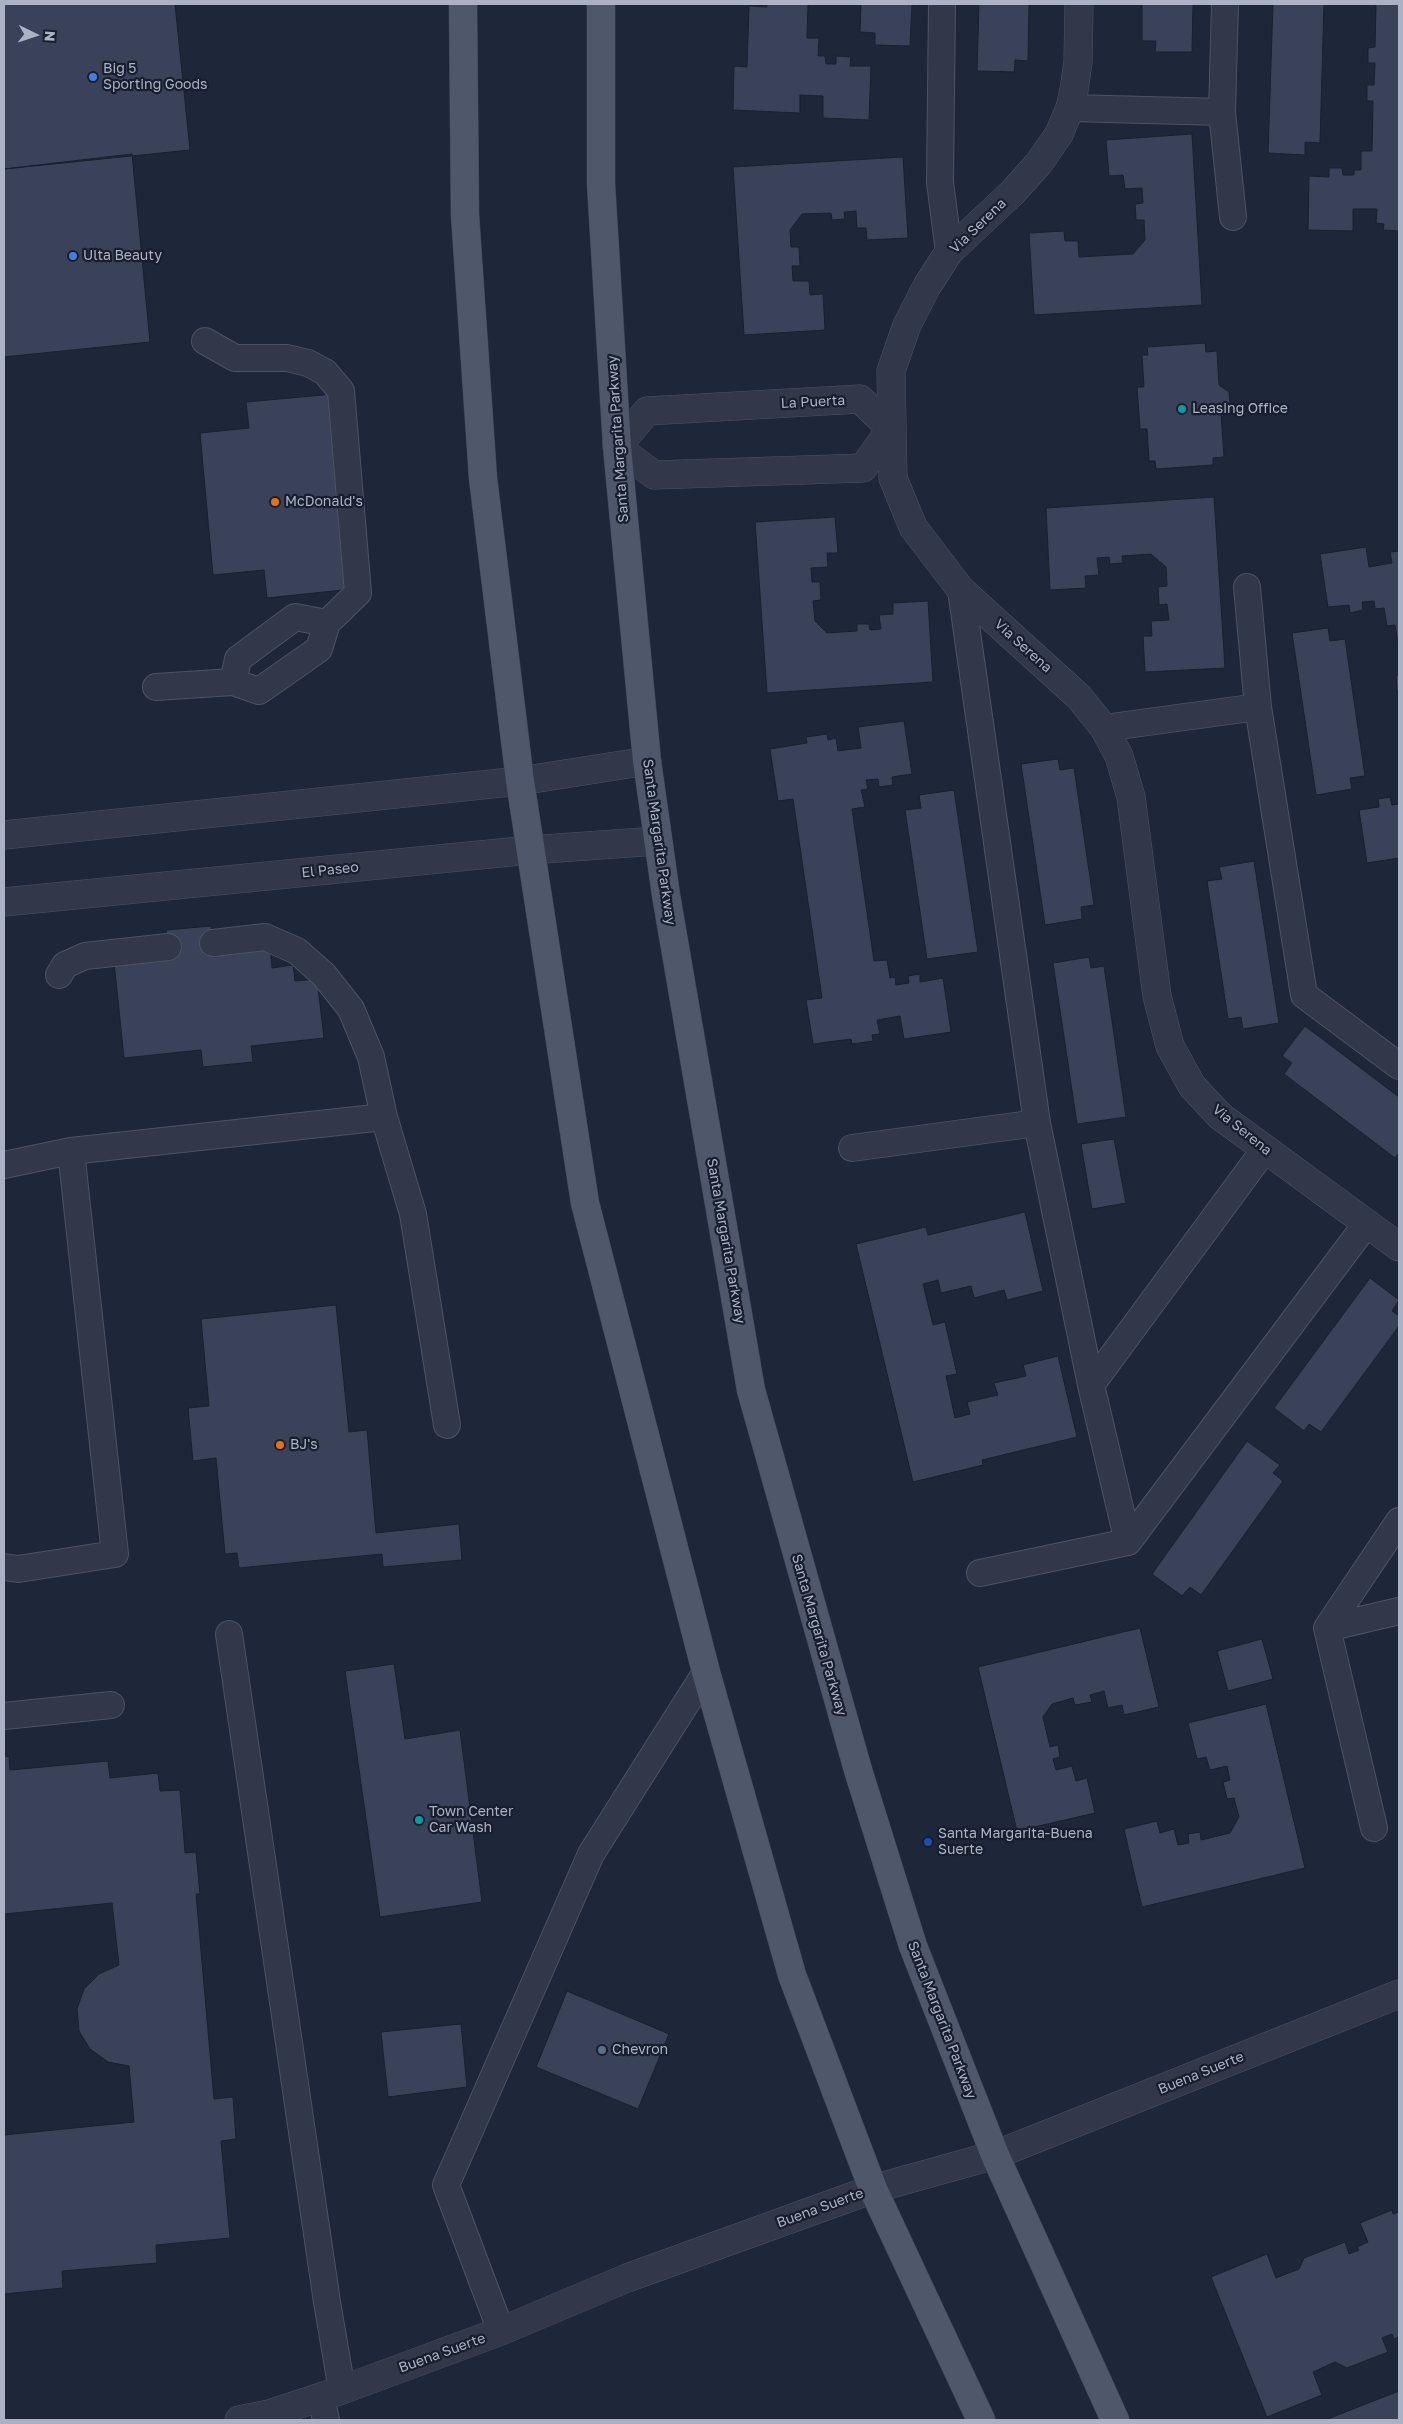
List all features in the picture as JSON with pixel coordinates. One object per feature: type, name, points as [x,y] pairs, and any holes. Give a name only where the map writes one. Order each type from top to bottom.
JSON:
[{"type":"main road","points":[[463,4],[465,215],[483,478],[520,781],[585,1203],[706,1672],[792,1975],[873,2189],[981,2420]]},
{"type":"main road","name":"Santa Margarita Parkway","points":[[601,4],[601,184],[617,447],[647,761],[657,841],[751,1390],[858,1770],[913,1946],[994,2155],[1115,2420]]},
{"type":"street","name":"Via Serena","points":[[1079,4],[1078,62],[1070,108],[1059,134],[1038,163],[1013,192],[949,252],[927,286],[907,325],[891,371],[893,478],[913,528],[961,590],[1079,697],[1104,728],[1120,756],[1131,797],[1157,996],[1170,1046],[1192,1086],[1220,1116],[1399,1247]]},
{"type":"street","name":"La Puerta","points":[[617,447],[647,411],[860,399],[891,429]]},
{"type":"street","points":[[617,447],[654,475],[863,468],[891,429]]},
{"type":"street","points":[[4,835],[520,781],[647,761]]},
{"type":"street","name":"El Paseo","points":[[4,902],[530,850],[657,841]]},
{"type":"street","name":"Buena Suerte","points":[[239,2420],[269,2417],[330,2403],[627,2278],[873,2189],[994,2155],[1399,1994]]},
{"type":"lane","points":[[942,4],[940,182],[949,252]]},
{"type":"lane","points":[[1225,4],[1222,112],[1233,217]]},
{"type":"lane","points":[[1070,108],[1222,112]]},
{"type":"lane","points":[[156,687],[233,682],[258,691],[319,649],[327,623],[358,594],[341,391],[325,372],[308,363],[287,358],[235,358],[205,341]]},
{"type":"lane","points":[[1247,587],[1258,707],[1304,995],[1399,1066]]},
{"type":"lane","points":[[961,590],[1037,1123],[1091,1384],[1128,1542]]},
{"type":"lane","points":[[233,682],[238,659],[294,617],[327,623]]},
{"type":"lane","points":[[1104,728],[1258,707]]},
{"type":"lane","points":[[213,942],[265,937],[297,952],[324,975],[351,1009],[371,1057],[384,1117],[412,1214],[447,1425]]},
{"type":"lane","points":[[59,975],[65,965],[85,956],[168,947]]},
{"type":"lane","points":[[4,1165],[71,1151],[384,1117]]},
{"type":"lane","points":[[852,1148],[1037,1123]]},
{"type":"lane","points":[[1091,1384],[1265,1149]]},
{"type":"lane","points":[[4,1567],[18,1569],[115,1554],[71,1151]]},
{"type":"lane","points":[[980,1573],[1128,1542],[1368,1223]]},
{"type":"lane","points":[[1374,1828],[1328,1628],[1399,1521]]},
{"type":"lane","points":[[1328,1628],[1399,1612]]},
{"type":"lane","points":[[229,1634],[316,2228],[330,2403]]},
{"type":"lane","points":[[502,2331],[446,2185],[591,1854],[706,1672]]},
{"type":"lane","points":[[4,1716],[111,1705]]},
{"type":"building","name":"Big 5 Sporting Goods","points":[[4,4],[175,4],[190,150],[4,169]]},
{"type":"building","points":[[767,4],[808,4],[807,38],[819,38],[818,56],[825,56],[826,64],[836,64],[836,56],[851,57],[850,66],[871,66],[869,120],[823,118],[823,96],[800,95],[800,113],[733,110],[734,66],[747,67],[749,6],[767,7]]},
{"type":"building","points":[[861,4],[912,4],[910,46],[875,45],[875,33],[860,32]]},
{"type":"building","points":[[979,4],[1029,4],[1028,61],[1015,60],[1014,72],[977,71]]},
{"type":"building","points":[[1142,4],[1193,4],[1192,52],[1155,52],[1156,41],[1142,41]]},
{"type":"building","points":[[1273,4],[1324,4],[1320,143],[1305,142],[1305,155],[1268,153]]},
{"type":"building","points":[[1376,4],[1399,4],[1399,231],[1383,230],[1384,224],[1376,223],[1377,209],[1353,209],[1353,231],[1308,230],[1309,176],[1329,177],[1329,168],[1342,168],[1343,175],[1354,175],[1354,170],[1361,170],[1361,151],[1372,151],[1373,101],[1367,101],[1367,85],[1374,85],[1375,63],[1368,63],[1368,48],[1375,47]]},
{"type":"building","points":[[1192,134],[1202,305],[1034,315],[1029,233],[1064,231],[1065,241],[1078,241],[1079,257],[1133,254],[1145,240],[1144,220],[1136,220],[1135,204],[1143,203],[1142,188],[1125,189],[1123,175],[1109,176],[1106,140]]},
{"type":"building","name":"Ulta Beauty","points":[[132,154],[150,342],[4,357],[4,169]]},
{"type":"building","points":[[903,157],[908,238],[867,240],[866,228],[857,228],[856,211],[844,212],[845,219],[832,220],[831,213],[802,214],[790,230],[791,247],[799,247],[800,266],[792,266],[793,281],[809,281],[810,295],[823,294],[825,330],[744,335],[733,167]]},
{"type":"building","name":"Leasing Office","points":[[1205,343],[1206,352],[1217,351],[1219,385],[1229,392],[1230,404],[1221,413],[1224,457],[1213,458],[1213,465],[1156,469],[1155,461],[1149,461],[1147,429],[1140,429],[1137,387],[1144,387],[1142,355],[1148,355],[1147,347]]},
{"type":"building","name":"McDonald's","points":[[334,394],[352,589],[267,598],[264,570],[213,575],[200,433],[249,428],[246,402]]},
{"type":"building","points":[[1214,497],[1225,668],[1145,672],[1143,636],[1152,636],[1151,621],[1169,620],[1167,604],[1159,605],[1158,587],[1167,586],[1166,567],[1151,554],[1122,556],[1123,563],[1110,564],[1109,557],[1097,558],[1099,575],[1085,576],[1086,588],[1050,590],[1046,508]]},
{"type":"building","points":[[835,517],[838,553],[827,553],[828,567],[811,568],[812,582],[820,582],[821,600],[813,601],[815,621],[827,633],[857,631],[857,624],[869,624],[870,630],[881,629],[879,615],[893,614],[893,603],[928,601],[933,682],[767,693],[755,522]]},
{"type":"building","points":[[1366,547],[1369,567],[1392,563],[1390,552],[1399,551],[1399,650],[1395,625],[1387,626],[1384,608],[1375,609],[1374,601],[1362,602],[1363,610],[1350,613],[1349,605],[1328,607],[1320,554]]},
{"type":"building","points":[[1328,628],[1330,641],[1345,639],[1365,776],[1350,778],[1352,789],[1316,795],[1292,633]]},
{"type":"building","points":[[1396,675],[1399,675],[1399,690],[1397,691]]},
{"type":"building","points":[[904,721],[912,774],[892,777],[893,785],[879,787],[878,779],[866,780],[868,789],[861,790],[865,807],[852,809],[874,961],[887,960],[890,978],[895,977],[896,985],[909,983],[908,976],[920,974],[920,982],[943,978],[951,1032],[904,1039],[900,1016],[877,1020],[880,1034],[872,1035],[873,1041],[852,1044],[851,1039],[813,1044],[806,1000],[822,998],[793,799],[778,801],[770,749],[807,743],[806,737],[827,734],[828,740],[836,738],[838,751],[861,748],[858,727]]},
{"type":"building","points":[[1058,759],[1060,770],[1074,768],[1094,905],[1081,907],[1082,919],[1045,925],[1021,764]]},
{"type":"building","points":[[954,790],[978,952],[927,959],[905,810],[921,808],[919,795]]},
{"type":"building","points":[[1390,797],[1392,805],[1399,804],[1399,858],[1367,863],[1359,810],[1379,807],[1378,799]]},
{"type":"building","points":[[1254,861],[1279,1023],[1243,1029],[1241,1017],[1228,1019],[1207,881],[1222,879],[1219,867]]},
{"type":"building","points":[[211,926],[214,953],[270,947],[272,968],[293,965],[295,981],[317,979],[324,1038],[251,1046],[253,1062],[203,1067],[201,1050],[124,1058],[114,962],[169,956],[166,930]]},
{"type":"building","points":[[1089,957],[1091,968],[1104,966],[1126,1117],[1077,1124],[1053,963]]},
{"type":"building","points":[[1305,1026],[1399,1097],[1399,1153],[1395,1158],[1284,1074],[1292,1063],[1282,1056]]},
{"type":"building","points":[[1114,1139],[1126,1203],[1092,1209],[1081,1144]]},
{"type":"building","points":[[1025,1212],[1043,1291],[1007,1300],[1004,1290],[974,1298],[971,1286],[941,1293],[938,1280],[923,1284],[933,1325],[945,1322],[957,1374],[946,1376],[955,1418],[970,1414],[967,1402],[998,1395],[994,1383],[1026,1376],[1023,1365],[1058,1356],[1077,1437],[982,1460],[983,1465],[913,1482],[856,1244],[926,1227],[928,1235]]},
{"type":"building","points":[[1370,1278],[1399,1300],[1392,1311],[1399,1316],[1399,1326],[1321,1432],[1309,1424],[1304,1431],[1274,1408]]},
{"type":"building","name":"BJ's","points":[[336,1305],[349,1432],[367,1430],[376,1533],[459,1524],[462,1560],[383,1567],[382,1554],[239,1568],[237,1553],[225,1554],[216,1458],[193,1461],[188,1408],[209,1406],[201,1319]]},
{"type":"building","points":[[1247,1441],[1280,1465],[1273,1473],[1283,1481],[1201,1595],[1190,1587],[1182,1596],[1152,1574]]},
{"type":"building","points":[[1140,1628],[1159,1707],[1124,1715],[1122,1705],[1108,1708],[1104,1691],[1090,1695],[1092,1702],[1075,1705],[1073,1698],[1052,1704],[1043,1717],[1050,1747],[1058,1745],[1060,1757],[1053,1759],[1056,1770],[1072,1766],[1076,1781],[1087,1778],[1095,1813],[1017,1831],[978,1667]]},
{"type":"building","points":[[1262,1639],[1273,1679],[1228,1691],[1217,1651]]},
{"type":"building","name":"Town Center Car Wash","points":[[394,1664],[405,1739],[460,1730],[482,1902],[380,1917],[345,1671]]},
{"type":"building","points":[[1266,1704],[1305,1868],[1142,1907],[1124,1829],[1157,1821],[1160,1833],[1174,1829],[1178,1845],[1189,1843],[1188,1834],[1200,1832],[1201,1840],[1230,1833],[1239,1817],[1234,1798],[1227,1799],[1223,1782],[1230,1780],[1227,1766],[1210,1770],[1206,1757],[1197,1759],[1188,1723]]},
{"type":"building","points":[[9,1756],[10,1770],[108,1761],[110,1778],[158,1773],[160,1791],[180,1790],[185,1853],[196,1852],[200,1894],[196,1894],[214,2099],[233,2097],[236,2139],[221,2141],[230,2238],[156,2245],[157,2263],[62,2271],[63,2288],[4,2294],[4,2135],[134,2122],[129,2066],[108,2062],[90,2049],[79,2031],[77,2009],[84,1989],[99,1974],[119,1965],[112,1903],[4,1914],[4,1757]]},
{"type":"building","name":"Chevron","points":[[567,1991],[669,2034],[638,2109],[536,2067]]},
{"type":"building","points":[[461,2024],[467,2087],[388,2097],[381,2032]]},
{"type":"building","points":[[1392,2210],[1393,2214],[1399,2212],[1399,2337],[1394,2339],[1392,2334],[1382,2338],[1388,2352],[1347,2368],[1335,2362],[1313,2372],[1322,2395],[1267,2417],[1211,2277],[1267,2254],[1276,2278],[1299,2269],[1304,2258],[1345,2242],[1349,2254],[1359,2250],[1357,2247],[1368,2242],[1360,2223]]},
{"type":"building","points":[[1399,2391],[1399,2420],[1325,2420]]},
{"type":"place","name":"Big 5 Sporting Goods","points":[[93,77]]},
{"type":"place","name":"Ulta Beauty","points":[[73,256]]},
{"type":"place","name":"Leasing Office","points":[[1182,409]]},
{"type":"place","name":"McDonald's","points":[[275,502]]},
{"type":"place","name":"BJ's","points":[[280,1445]]},
{"type":"place","name":"Town Center Car Wash","points":[[419,1820]]},
{"type":"place","name":"Santa Margarita-Buena Suerte","points":[[928,1842]]},
{"type":"place","name":"Chevron","points":[[602,2050]]}]
